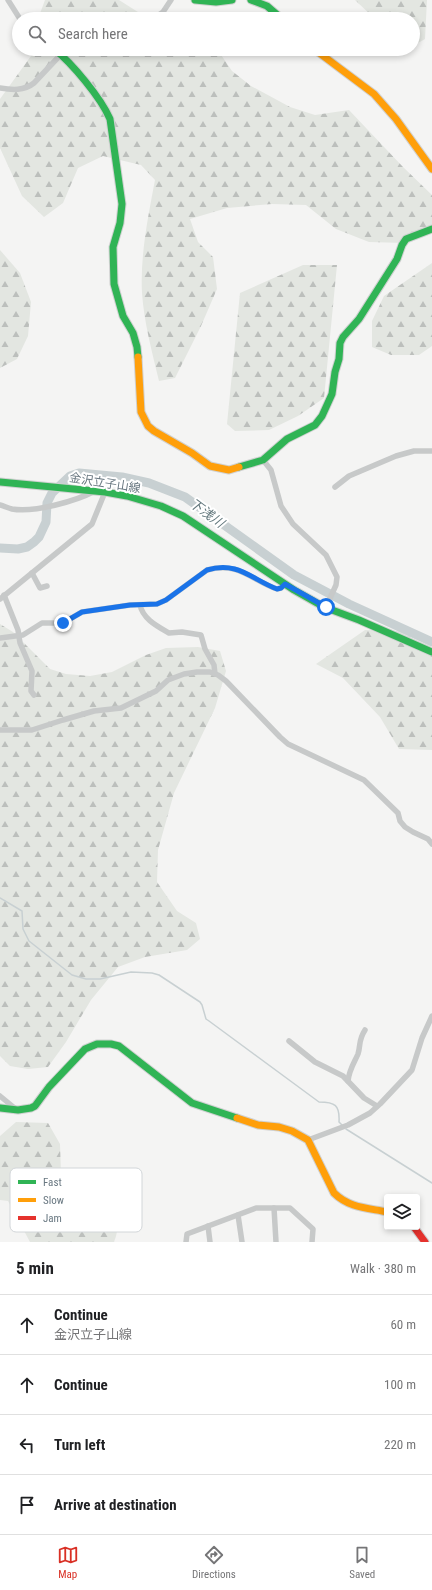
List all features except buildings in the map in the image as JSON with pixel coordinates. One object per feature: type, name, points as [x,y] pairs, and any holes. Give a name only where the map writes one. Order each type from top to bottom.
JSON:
[{"type":"street","points":[[8,0],[16,12]]},
{"type":"street","points":[[163,12],[171,0]]},
{"type":"street","points":[[195,0],[205,2],[232,0]]},
{"type":"street","points":[[251,0],[267,6],[274,12]]},
{"type":"street","points":[[0,88],[14,90],[29,87],[58,56]]},
{"type":"street","points":[[67,56],[106,110],[110,119],[122,204],[120,223],[113,247],[114,281],[120,306],[137,347],[140,407],[143,416],[148,426],[217,468],[233,469],[263,460],[282,443],[301,431],[315,425],[322,416],[333,390],[335,372],[339,359],[340,344],[343,337],[359,319],[397,258],[406,239],[432,229]]},
{"type":"street","points":[[323,56],[374,94],[396,119],[432,169]]},
{"type":"street","points":[[335,487],[349,476],[396,456],[414,451],[432,451]]},
{"type":"street","points":[[263,460],[271,470],[281,506],[293,524],[326,555],[337,577],[336,585],[326,607]]},
{"type":"street","name":"金沢立子山線","points":[[0,482],[105,492],[127,496],[161,506],[183,516],[285,584],[326,607],[432,652]]},
{"type":"street","points":[[0,505],[12,509],[46,507],[87,495],[95,491]]},
{"type":"street","points":[[34,695],[31,691],[32,671],[20,643],[13,616],[2,597],[92,524],[105,492]]},
{"type":"street","points":[[0,638],[23,635],[42,623],[63,623],[82,612],[130,605],[157,604],[166,600],[207,570],[215,568],[234,568],[248,573],[277,589],[281,588],[285,584]]},
{"type":"street","points":[[32,573],[40,588],[47,586]]},
{"type":"street","points":[[140,605],[141,612],[146,618],[169,633],[182,632],[201,634],[207,653],[214,665],[215,674]]},
{"type":"street","points":[[0,730],[32,730],[94,711],[121,708],[156,691],[168,680],[184,674],[210,672],[234,688],[280,738],[288,744],[364,780],[392,806],[398,813],[400,821],[405,827],[428,839],[432,844]]},
{"type":"street","points":[[308,1140],[348,1125],[370,1113],[377,1106],[412,1070],[422,1038],[432,1016]]},
{"type":"street","points":[[348,1081],[349,1072],[359,1050],[359,1040],[365,1030]]},
{"type":"street","points":[[289,1041],[315,1062],[338,1073],[364,1098],[377,1106]]},
{"type":"street","points":[[0,1108],[28,1110],[35,1106],[49,1087],[85,1049],[97,1044],[111,1044],[118,1046],[192,1103],[258,1125],[279,1127],[292,1131],[308,1140],[338,1199],[350,1205],[384,1211]]},
{"type":"street","points":[[0,1096],[18,1110]]},
{"type":"street","points":[[186,1242],[187,1234],[256,1208],[290,1208],[313,1229],[312,1242]]},
{"type":"street","points":[[274,1208],[276,1242]]},
{"type":"street","points":[[238,1215],[242,1242]]},
{"type":"street","points":[[208,1226],[210,1242]]},
{"type":"street","points":[[416,1230],[425,1242]]},
{"type":"green space","points":[[45,0],[119,0],[138,12],[41,12]]},
{"type":"green space","points":[[355,0],[427,0],[425,39],[420,42],[420,12],[368,12]]},
{"type":"green space","points":[[31,56],[222,56],[232,71],[251,86],[290,107],[315,115],[349,110],[432,195],[432,225],[405,243],[369,242],[336,229],[306,205],[272,204],[227,208],[190,219],[198,242],[213,257],[217,289],[201,326],[175,378],[159,381],[149,337],[142,293],[142,265],[145,236],[155,180],[141,165],[103,156],[78,168],[63,203],[44,217],[22,196],[0,148],[0,99]]},
{"type":"green space","points":[[0,250],[20,273],[31,302],[28,336],[17,359],[0,368]]},
{"type":"green space","points":[[432,263],[432,346],[419,355],[391,355],[372,347],[372,321],[384,296]]},
{"type":"green space","points":[[303,265],[337,265],[324,398],[298,416],[269,430],[235,431],[227,424],[240,293]]},
{"type":"green space","points":[[0,624],[13,632],[50,669],[66,674],[90,676],[112,672],[146,655],[166,648],[198,647],[220,651],[226,671],[215,708],[174,793],[158,850],[157,882],[177,911],[196,923],[200,939],[187,950],[145,957],[118,967],[91,1000],[66,1042],[48,1067],[28,1069],[10,1066],[0,1056]]},
{"type":"green space","points":[[365,630],[401,631],[432,651],[432,750],[399,749],[380,717],[343,678],[316,664]]},
{"type":"green space","points":[[16,1122],[48,1123],[60,1144],[61,1168],[10,1168],[10,1205],[8,1201],[0,1200],[0,1136]]},
{"type":"green space","points":[[25,1232],[117,1232],[114,1242],[30,1242]]},
{"type":"waterway","name":"下浅川","points":[[0,548],[18,549],[27,547],[39,537],[46,522],[47,503],[52,493],[70,476],[79,473],[122,477],[149,483],[185,497],[294,575],[349,604],[432,642]]},
{"type":"waterway","points":[[0,898],[22,911],[23,929],[29,941],[72,975],[86,979],[100,979],[131,972],[152,973],[159,975],[200,1002],[206,1019],[319,1102],[333,1104],[339,1112],[339,1122],[343,1126]]},
{"type":"waterway","points":[[346,1129],[432,1183]]},
{"type":"traffic: fast","points":[[195,0],[216,2],[232,0]]},
{"type":"traffic: fast","points":[[251,0],[267,6],[274,12]]},
{"type":"traffic: fast","points":[[62,56],[85,81],[100,101],[110,119],[122,204],[120,223],[113,247],[114,284],[123,316],[133,333],[138,357]]},
{"type":"traffic: fast","points":[[239,467],[263,460],[287,439],[315,425],[322,416],[332,394],[335,372],[339,359],[340,343],[343,337],[359,319],[397,259],[406,239],[432,229]]},
{"type":"traffic: fast","points":[[0,482],[105,492],[127,496],[161,506],[183,516],[294,590],[324,607],[359,620],[432,652]]},
{"type":"traffic: fast","points":[[0,1108],[18,1110],[35,1106],[49,1087],[85,1049],[97,1044],[111,1044],[119,1046],[192,1103],[237,1118]]},
{"type":"traffic: slow","points":[[323,56],[374,94],[396,119],[432,169]]},
{"type":"traffic: slow","points":[[138,357],[141,412],[148,426],[210,466],[229,470],[239,467]]},
{"type":"traffic: slow","points":[[237,1118],[258,1125],[279,1127],[292,1131],[308,1140],[334,1193],[352,1205],[384,1211]]},
{"type":"traffic: jam","points":[[416,1230],[425,1242]]},
{"type":"route","points":[[63,623],[82,612],[90,610],[130,605],[157,604],[166,600],[207,570],[226,567],[248,573],[277,589],[281,588],[285,584],[326,607]]}]
